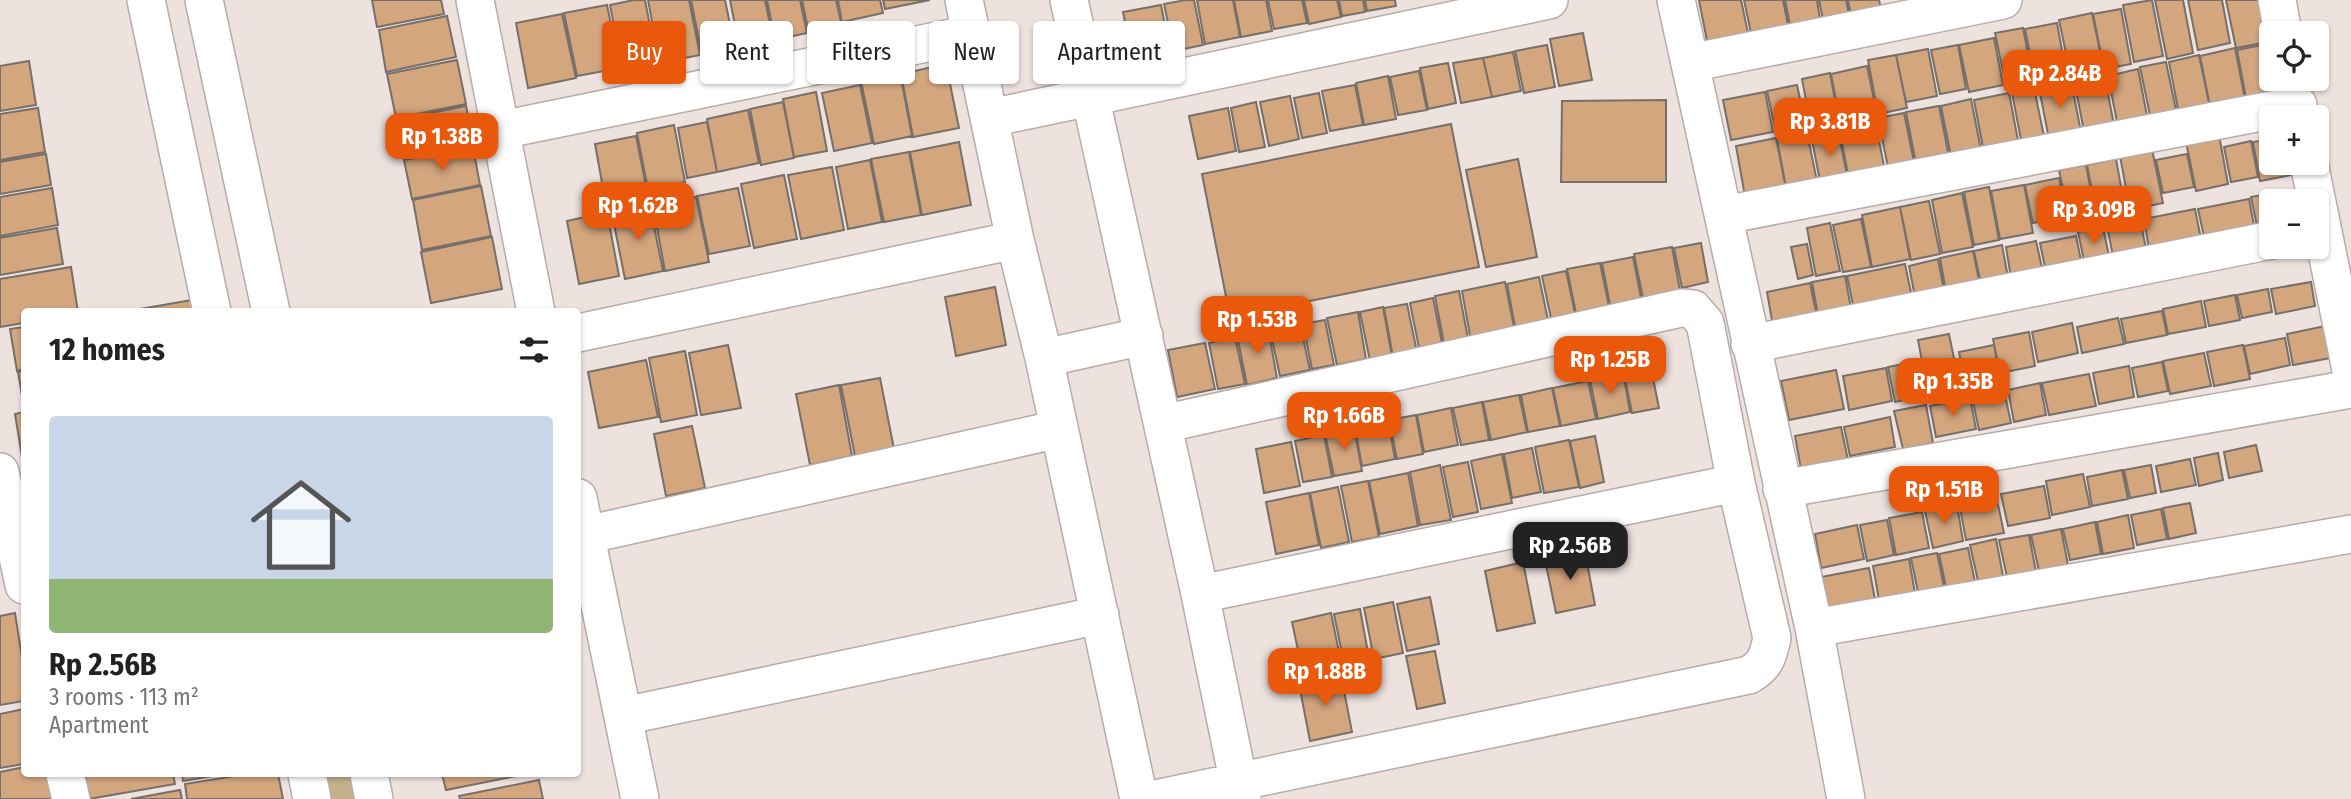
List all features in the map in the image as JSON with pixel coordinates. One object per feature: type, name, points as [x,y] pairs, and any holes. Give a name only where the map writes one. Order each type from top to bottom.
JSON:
[{"type":"street","points":[[146,0],[211,308]]},
{"type":"street","points":[[204,0],[270,308]]},
{"type":"street","points":[[475,0],[535,308]]},
{"type":"street","points":[[1069,0],[1200,594],[1240,790]]},
{"type":"street","points":[[990,118],[1549,0]]},
{"type":"street","points":[[1676,0],[1814,628],[1846,799]]},
{"type":"street","points":[[1690,63],[2003,0]]},
{"type":"street","points":[[2277,0],[2281,21]]},
{"type":"street","points":[[501,130],[968,17],[1139,799]]},
{"type":"street","points":[[1724,215],[2297,100]]},
{"type":"street","points":[[581,333],[1015,240]]},
{"type":"street","points":[[1751,344],[2259,243]]},
{"type":"street","points":[[2326,259],[2351,370]]},
{"type":"street","points":[[1155,799],[1240,790],[1749,675],[1762,667],[1768,659],[1772,638],[1736,483],[1704,323],[1699,314],[1688,308],[1163,424]]},
{"type":"street","points":[[1044,358],[1144,336]]},
{"type":"street","points":[[1782,489],[2351,389]]},
{"type":"street","points":[[586,535],[1059,429]]},
{"type":"street","points":[[0,472],[21,571]]},
{"type":"street","points":[[1200,594],[1736,483]]},
{"type":"street","points":[[581,512],[640,799]]},
{"type":"street","points":[[1814,628],[2351,534]]},
{"type":"street","points":[[0,590],[21,586]]},
{"type":"street","points":[[624,716],[1100,615]]},
{"type":"street","points":[[66,777],[71,799]]},
{"type":"street","points":[[308,777],[312,799]]},
{"type":"street","points":[[370,777],[374,799]]},
{"type":"shaded area","points":[[308,777],[371,777],[375,799],[313,799]]},
{"type":"building","points":[[372,0],[441,0],[444,14],[377,27]]},
{"type":"building","points":[[645,0],[649,21],[613,21],[610,5]]},
{"type":"building","points":[[648,0],[689,0],[700,55],[686,58],[686,21],[652,21]]},
{"type":"building","points":[[691,0],[725,0],[729,21],[700,21],[700,45]]},
{"type":"building","points":[[730,0],[765,0],[769,21],[734,21]]},
{"type":"building","points":[[767,0],[800,0],[807,33],[793,36],[793,21],[771,21]]},
{"type":"building","points":[[802,0],[836,0],[841,21],[807,21],[807,24]]},
{"type":"building","points":[[838,0],[880,0],[883,13],[842,21]]},
{"type":"building","points":[[883,0],[930,0],[885,9]]},
{"type":"building","points":[[1194,0],[1203,45],[1185,49],[1185,21],[1168,21],[1164,4]]},
{"type":"building","points":[[1197,0],[1233,0],[1240,37],[1205,44]]},
{"type":"building","points":[[1234,0],[1266,0],[1272,31],[1241,37]]},
{"type":"building","points":[[1268,0],[1302,0],[1307,23],[1274,29]]},
{"type":"building","points":[[1304,0],[1337,0],[1341,17],[1309,24]]},
{"type":"building","points":[[1339,0],[1363,0],[1365,12],[1342,16]]},
{"type":"building","points":[[1365,0],[1395,0],[1396,6],[1367,11]]},
{"type":"building","points":[[1699,0],[1741,0],[1748,33],[1707,41]]},
{"type":"building","points":[[1744,0],[1783,0],[1788,25],[1751,33]]},
{"type":"building","points":[[1785,0],[1817,0],[1820,20],[1790,25]]},
{"type":"building","points":[[1819,0],[1846,0],[1849,15],[1823,20]]},
{"type":"building","points":[[1848,0],[1879,0],[1881,9],[1851,15]]},
{"type":"building","points":[[2152,0],[2163,56],[2134,62],[2123,5]]},
{"type":"building","points":[[2155,0],[2183,0],[2193,53],[2167,59]]},
{"type":"building","points":[[2188,0],[2222,0],[2230,43],[2198,50]]},
{"type":"building","points":[[2226,0],[2268,0],[2270,21],[2259,21],[2259,44],[2236,48]]},
{"type":"building","points":[[607,5],[610,21],[602,21],[602,71],[577,76],[564,13]]},
{"type":"building","points":[[1161,5],[1164,21],[1125,21],[1123,12]]},
{"type":"building","points":[[2121,9],[2131,64],[2104,69],[2093,14]]},
{"type":"building","points":[[2092,13],[2103,66],[2070,72],[2059,20]]},
{"type":"building","points":[[562,14],[576,78],[528,88],[516,23]]},
{"type":"building","points":[[447,16],[456,57],[386,72],[379,30]]},
{"type":"building","points":[[2057,23],[2066,72],[2035,79],[2025,29]]},
{"type":"building","points":[[2023,28],[2033,80],[2006,86],[1995,33]]},
{"type":"building","points":[[1583,33],[1592,80],[1559,86],[1550,39]]},
{"type":"building","points":[[1994,38],[2003,85],[1969,92],[1959,45]]},
{"type":"building","points":[[1547,45],[1555,87],[1524,93],[1515,51]]},
{"type":"building","points":[[1958,45],[1966,89],[1940,94],[1931,50]]},
{"type":"building","points":[[2259,46],[2259,91],[2285,91],[2246,98],[2237,50]]},
{"type":"building","points":[[2235,48],[2245,99],[2210,106],[2200,56]]},
{"type":"building","points":[[1928,49],[1937,96],[1906,102],[1896,55]]},
{"type":"building","points":[[1513,52],[1521,91],[1492,97],[1483,58]]},
{"type":"building","points":[[1896,55],[1907,108],[1878,114],[1868,60]]},
{"type":"building","points":[[2199,55],[2210,108],[2179,114],[2169,62]]},
{"type":"building","points":[[1483,58],[1492,97],[1461,103],[1453,63]]},
{"type":"building","points":[[457,60],[466,104],[396,118],[387,74]]},
{"type":"building","points":[[29,61],[36,105],[0,111],[0,66]]},
{"type":"building","points":[[2166,62],[2177,115],[2151,120],[2140,67]]},
{"type":"building","points":[[1448,63],[1456,103],[1428,109],[1420,68]]},
{"type":"building","points":[[1867,66],[1877,114],[1840,121],[1831,74]]},
{"type":"building","points":[[929,68],[929,84],[950,84],[959,128],[913,137],[903,84],[915,84],[915,71]]},
{"type":"building","points":[[2138,69],[2148,121],[2118,127],[2108,76]]},
{"type":"building","points":[[1419,71],[1427,110],[1398,115],[1390,77]]},
{"type":"building","points":[[1830,73],[1839,121],[1811,127],[1802,79]]},
{"type":"building","points":[[2104,74],[2114,125],[2084,131],[2074,80]]},
{"type":"building","points":[[1388,76],[1396,119],[1364,125],[1356,83]]},
{"type":"building","points":[[2071,81],[2081,132],[2049,139],[2039,88]]},
{"type":"building","points":[[862,84],[902,84],[912,136],[874,144]]},
{"type":"building","points":[[860,85],[872,143],[834,151],[822,93]]},
{"type":"building","points":[[1355,85],[1363,125],[1330,131],[1322,91]]},
{"type":"building","points":[[1797,85],[1806,127],[1776,133],[1767,91]]},
{"type":"building","points":[[2034,88],[2045,141],[2022,145],[2012,93]]},
{"type":"building","points":[[816,92],[827,151],[794,157],[783,99]]},
{"type":"building","points":[[1765,92],[1773,132],[1731,140],[1723,100]]},
{"type":"building","points":[[1319,93],[1327,133],[1302,138],[1294,98]]},
{"type":"building","points":[[2009,93],[2019,146],[1984,153],[1974,100]]},
{"type":"building","points":[[1290,96],[1299,139],[1269,146],[1260,102]]},
{"type":"building","points":[[1971,99],[1982,155],[1952,161],[1941,106]]},
{"type":"building","points":[[1666,100],[1666,182],[1561,182],[1562,101]]},
{"type":"building","points":[[783,102],[794,158],[761,165],[750,109]]},
{"type":"building","points":[[1256,102],[1265,147],[1239,152],[1231,108]]},
{"type":"building","points":[[466,106],[474,143],[404,157],[397,120]]},
{"type":"building","points":[[1939,106],[1950,162],[1917,169],[1906,112]]},
{"type":"building","points":[[38,108],[45,152],[0,160],[0,114]]},
{"type":"building","points":[[1228,108],[1236,151],[1198,159],[1189,116]]},
{"type":"building","points":[[748,110],[759,163],[717,172],[707,119]]},
{"type":"building","points":[[1904,113],[1915,167],[1889,172],[1878,118]]},
{"type":"building","points":[[1875,121],[1885,171],[1849,179],[1839,128]]},
{"type":"building","points":[[707,122],[717,172],[687,178],[678,128]]},
{"type":"building","points":[[1451,124],[1479,267],[1230,317],[1202,174]]},
{"type":"building","points":[[674,125],[685,182],[648,190],[637,133]]},
{"type":"building","points":[[1838,130],[1848,181],[1821,186],[1811,135]]},
{"type":"building","points":[[1807,133],[1818,186],[1787,193],[1777,139]]},
{"type":"building","points":[[2219,135],[2228,184],[2196,191],[2186,142]]},
{"type":"building","points":[[636,136],[647,191],[605,199],[595,144]]},
{"type":"building","points":[[1776,138],[1787,194],[1746,202],[1736,146]]},
{"type":"building","points":[[2251,141],[2258,177],[2231,182],[2224,147]]},
{"type":"building","points":[[2259,141],[2259,175],[2292,175],[2260,181],[2253,142]]},
{"type":"building","points":[[959,142],[971,205],[922,215],[910,152]]},
{"type":"building","points":[[473,147],[480,185],[412,199],[404,160]]},
{"type":"building","points":[[2152,149],[2163,203],[2130,210],[2120,156]]},
{"type":"building","points":[[909,152],[921,215],[884,222],[871,159]]},
{"type":"building","points":[[46,154],[51,185],[0,194],[0,162]]},
{"type":"building","points":[[2187,154],[2194,187],[2163,193],[2156,160]]},
{"type":"building","points":[[1518,159],[1537,257],[1486,267],[1466,170]]},
{"type":"building","points":[[2116,159],[2125,209],[2097,215],[2087,165]]},
{"type":"building","points":[[870,160],[882,222],[848,229],[836,167]]},
{"type":"building","points":[[2086,165],[2095,212],[2069,217],[2059,170]]},
{"type":"building","points":[[832,167],[844,230],[801,239],[788,175]]},
{"type":"building","points":[[784,175],[797,239],[754,248],[741,184]]},
{"type":"building","points":[[2059,178],[2066,216],[2033,223],[2025,185]]},
{"type":"building","points":[[2024,185],[2033,233],[2000,239],[1991,191]]},
{"type":"building","points":[[481,186],[491,236],[422,250],[413,200]]},
{"type":"building","points":[[1989,187],[1999,240],[1974,245],[1964,192]]},
{"type":"building","points":[[52,188],[58,225],[0,236],[0,197]]},
{"type":"building","points":[[738,188],[750,246],[709,254],[697,196]]},
{"type":"building","points":[[1962,193],[1973,247],[1942,253],[1932,200]]},
{"type":"building","points":[[2259,196],[2259,231],[2258,231],[2251,197]]},
{"type":"building","points":[[696,197],[709,262],[665,271],[653,206]]},
{"type":"building","points":[[2249,199],[2255,231],[2205,241],[2198,209]]},
{"type":"building","points":[[1929,201],[1940,254],[1911,260],[1900,207]]},
{"type":"building","points":[[650,206],[663,271],[625,279],[612,214]]},
{"type":"building","points":[[1900,207],[1910,259],[1872,267],[1862,215]]},
{"type":"building","points":[[2195,209],[2201,239],[2149,249],[2144,219]]},
{"type":"building","points":[[607,212],[619,276],[579,284],[567,221]]},
{"type":"building","points":[[1861,219],[1871,267],[1843,272],[1833,225]]},
{"type":"building","points":[[2140,219],[2146,249],[2113,256],[2107,226]]},
{"type":"building","points":[[1830,223],[1840,271],[1816,276],[1807,228]]},
{"type":"building","points":[[2103,227],[2110,261],[2085,265],[2078,232]]},
{"type":"building","points":[[57,228],[63,264],[0,275],[0,238]]},
{"type":"building","points":[[2076,236],[2082,265],[2046,272],[2040,243]]},
{"type":"building","points":[[492,237],[502,289],[431,303],[421,252]]},
{"type":"building","points":[[2036,241],[2044,277],[2012,284],[2006,247]]},
{"type":"building","points":[[1701,243],[1708,282],[1682,288],[1674,248]]},
{"type":"building","points":[[1807,244],[1813,275],[1798,279],[1791,247]]},
{"type":"building","points":[[2002,245],[2009,283],[1982,289],[1974,251]]},
{"type":"building","points":[[1672,247],[1681,296],[1644,303],[1634,254]]},
{"type":"building","points":[[1973,251],[1981,290],[1947,297],[1940,258]]},
{"type":"building","points":[[1633,257],[1642,303],[1611,310],[1602,263]]},
{"type":"building","points":[[1938,259],[1945,296],[1916,302],[1909,266]]},
{"type":"building","points":[[1600,263],[1610,311],[1577,318],[1567,269]]},
{"type":"building","points":[[1905,264],[1913,302],[1855,314],[1847,276]]},
{"type":"building","points":[[71,267],[77,308],[21,308],[21,324],[0,327],[0,279]]},
{"type":"building","points":[[1566,271],[1576,318],[1552,323],[1542,276]]},
{"type":"building","points":[[1845,276],[1852,314],[1819,321],[1812,282]]},
{"type":"building","points":[[1539,277],[1549,325],[1516,332],[1507,284]]},
{"type":"building","points":[[1505,282],[1515,332],[1471,341],[1462,291]]},
{"type":"building","points":[[2311,282],[2315,306],[2276,314],[2271,289]]},
{"type":"building","points":[[1810,283],[1817,317],[1773,326],[1767,292]]},
{"type":"building","points":[[995,287],[1006,345],[956,356],[945,297]]},
{"type":"building","points":[[2268,289],[2272,312],[2242,318],[2237,295]]},
{"type":"building","points":[[1459,291],[1469,344],[1445,349],[1435,296]]},
{"type":"building","points":[[2235,295],[2240,320],[2209,326],[2204,301]]},
{"type":"building","points":[[1433,298],[1443,348],[1420,353],[1410,303]]},
{"type":"building","points":[[192,300],[193,308],[146,308]]},
{"type":"building","points":[[2201,301],[2206,327],[2168,334],[2163,309]]},
{"type":"building","points":[[1407,304],[1417,352],[1393,357],[1384,308]]},
{"type":"building","points":[[1383,307],[1392,357],[1370,361],[1360,312]]},
{"type":"building","points":[[2162,311],[2167,335],[2126,343],[2121,319]]},
{"type":"building","points":[[1358,312],[1366,359],[1337,365],[1327,318]]},
{"type":"building","points":[[2118,318],[2124,344],[2082,353],[2077,327]]},
{"type":"building","points":[[1325,320],[1334,365],[1312,369],[1303,324]]},
{"type":"building","points":[[2072,323],[2078,353],[2038,362],[2032,332]]},
{"type":"building","points":[[1300,324],[1310,370],[1280,376],[1270,330]]},
{"type":"building","points":[[2330,325],[2336,357],[2293,365],[2287,334]]},
{"type":"building","points":[[21,327],[21,370],[17,371],[10,329]]},
{"type":"building","points":[[1268,328],[1277,378],[1247,385],[1237,335]]},
{"type":"building","points":[[2029,332],[2035,366],[2000,373],[1993,339]]},
{"type":"building","points":[[1949,334],[1961,393],[1929,399],[1918,340]]},
{"type":"building","points":[[1235,337],[1245,384],[1218,389],[1209,343]]},
{"type":"building","points":[[2285,338],[2290,365],[2250,374],[2244,346]]},
{"type":"building","points":[[1205,343],[1215,389],[1177,397],[1168,350]]},
{"type":"building","points":[[728,345],[741,408],[701,415],[689,353]]},
{"type":"building","points":[[1994,345],[1999,374],[1965,381],[1959,352]]},
{"type":"building","points":[[2243,345],[2250,379],[2214,386],[2207,352]]},
{"type":"building","points":[[685,351],[697,415],[661,422],[649,358]]},
{"type":"building","points":[[2204,353],[2211,386],[2170,394],[2163,361]]},
{"type":"building","points":[[646,360],[658,417],[599,428],[588,372]]},
{"type":"building","points":[[1920,361],[1927,395],[1895,402],[1888,367]]},
{"type":"building","points":[[2162,362],[2168,391],[2138,397],[2132,368]]},
{"type":"building","points":[[2129,366],[2134,397],[2099,404],[2093,373]]},
{"type":"building","points":[[1651,368],[1659,408],[1632,413],[1624,373]]},
{"type":"building","points":[[1886,368],[1892,401],[1849,410],[1843,376]]},
{"type":"building","points":[[1836,370],[1844,409],[1789,420],[1781,381]]},
{"type":"building","points":[[1623,373],[1630,412],[1598,419],[1590,380]]},
{"type":"building","points":[[2089,374],[2096,406],[2049,415],[2042,383]]},
{"type":"building","points":[[880,378],[895,454],[856,461],[841,385]]},
{"type":"building","points":[[1588,381],[1596,419],[1561,426],[1553,388]]},
{"type":"building","points":[[2040,383],[2046,415],[2014,422],[2008,390]]},
{"type":"building","points":[[839,385],[852,456],[810,465],[796,394]]},
{"type":"building","points":[[1552,388],[1560,426],[1528,432],[1521,395]]},
{"type":"building","points":[[2004,390],[2011,423],[1979,430],[1972,397]]},
{"type":"building","points":[[1519,395],[1527,432],[1491,440],[1483,402]]},
{"type":"building","points":[[1970,398],[1976,429],[1936,437],[1930,406]]},
{"type":"building","points":[[1482,402],[1489,440],[1461,445],[1453,408]]},
{"type":"building","points":[[1926,405],[1933,443],[1903,449],[1894,411]]},
{"type":"building","points":[[1451,408],[1458,445],[1424,452],[1417,415]]},
{"type":"building","points":[[21,413],[21,451],[15,414]]},
{"type":"building","points":[[1416,415],[1423,454],[1397,459],[1389,420]]},
{"type":"building","points":[[1890,417],[1895,447],[1850,456],[1844,427]]},
{"type":"building","points":[[1388,421],[1395,459],[1362,466],[1355,428]]},
{"type":"building","points":[[692,426],[705,488],[666,496],[654,434]]},
{"type":"building","points":[[1841,427],[1848,460],[1801,469],[1795,436]]},
{"type":"building","points":[[1354,428],[1362,471],[1334,476],[1325,434]]},
{"type":"building","points":[[1324,435],[1332,477],[1303,482],[1295,441]]},
{"type":"building","points":[[1595,436],[1604,482],[1580,488],[1570,441]]},
{"type":"building","points":[[1569,440],[1579,487],[1544,493],[1535,447]]},
{"type":"building","points":[[1291,442],[1300,486],[1264,493],[1256,449]]},
{"type":"building","points":[[2256,445],[2262,471],[2229,478],[2224,452]]},
{"type":"building","points":[[1532,448],[1541,492],[1512,498],[1504,454]]},
{"type":"building","points":[[2218,453],[2223,480],[2199,486],[2194,458]]},
{"type":"building","points":[[1502,454],[1512,503],[1481,509],[1471,461]]},
{"type":"building","points":[[2190,459],[2196,485],[2161,492],[2156,466]]},
{"type":"building","points":[[1468,462],[1478,512],[1453,517],[1443,467]]},
{"type":"building","points":[[1440,465],[1451,520],[1420,525],[1410,472]]},
{"type":"building","points":[[2151,465],[2156,493],[2130,498],[2124,470]]},
{"type":"building","points":[[2122,470],[2128,499],[2092,506],[2087,477]]},
{"type":"building","points":[[1408,473],[1418,526],[1380,534],[1369,481]]},
{"type":"building","points":[[2083,474],[2090,507],[2052,515],[2046,481]]},
{"type":"building","points":[[1368,481],[1379,537],[1352,542],[1341,486]]},
{"type":"building","points":[[2044,486],[2050,518],[2008,526],[2001,494]]},
{"type":"building","points":[[1338,487],[1349,542],[1321,548],[1310,493]]},
{"type":"building","points":[[1309,493],[1319,545],[1276,554],[1266,502]]},
{"type":"building","points":[[1996,495],[2004,533],[1966,540],[1959,502]]},
{"type":"building","points":[[2190,503],[2196,533],[2169,539],[2163,508]]},
{"type":"building","points":[[1957,505],[1963,541],[1933,548],[1925,511]]},
{"type":"building","points":[[2161,509],[2167,539],[2137,545],[2131,515]]},
{"type":"building","points":[[1922,512],[1929,548],[1896,555],[1889,518]]},
{"type":"building","points":[[2128,515],[2134,548],[2103,554],[2097,522]]},
{"type":"building","points":[[1887,520],[1894,555],[1867,561],[1860,525]]},
{"type":"building","points":[[2095,522],[2101,554],[2070,560],[2063,529]]},
{"type":"building","points":[[1857,525],[1864,559],[1821,568],[1815,534]]},
{"type":"building","points":[[2061,529],[2068,565],[2039,571],[2031,535]]},
{"type":"building","points":[[2029,535],[2036,572],[2007,577],[1999,540]]},
{"type":"building","points":[[1996,539],[2003,576],[1978,581],[1970,545]]},
{"type":"building","points":[[1968,548],[1975,582],[1946,587],[1939,554]]},
{"type":"building","points":[[1585,552],[1595,605],[1556,613],[1545,560]]},
{"type":"building","points":[[1937,553],[1944,587],[1918,592],[1911,558]]},
{"type":"building","points":[[1909,559],[1915,593],[1879,600],[1873,566]]},
{"type":"building","points":[[1523,562],[1535,623],[1497,631],[1485,571]]},
{"type":"building","points":[[1869,568],[1875,599],[1827,609],[1821,577]]},
{"type":"building","points":[[1430,597],[1439,644],[1407,651],[1397,604]]},
{"type":"building","points":[[1393,602],[1403,653],[1374,659],[1364,608]]},
{"type":"building","points":[[1360,609],[1369,658],[1344,663],[1334,614]]},
{"type":"building","points":[[15,613],[21,652],[21,702],[0,705],[0,616]]},
{"type":"building","points":[[1331,613],[1341,662],[1302,669],[1292,622]]},
{"type":"building","points":[[1435,651],[1445,703],[1417,709],[1406,656]]},
{"type":"building","points":[[1341,675],[1352,732],[1310,741],[1299,684]]},
{"type":"building","points":[[21,710],[21,764],[0,768],[0,714]]},
{"type":"building","points":[[21,768],[21,777],[53,777],[57,799],[0,799],[0,772]]},
{"type":"building","points":[[85,777],[174,777],[175,784],[89,799]]},
{"type":"building","points":[[182,777],[206,777],[183,781]]},
{"type":"building","points":[[228,777],[279,777],[283,799],[187,799],[185,784]]},
{"type":"building","points":[[443,777],[511,777],[446,790]]},
{"type":"building","points":[[539,780],[543,799],[460,799],[459,796]]},
{"type":"building","points":[[180,790],[182,799],[131,799]]}]
